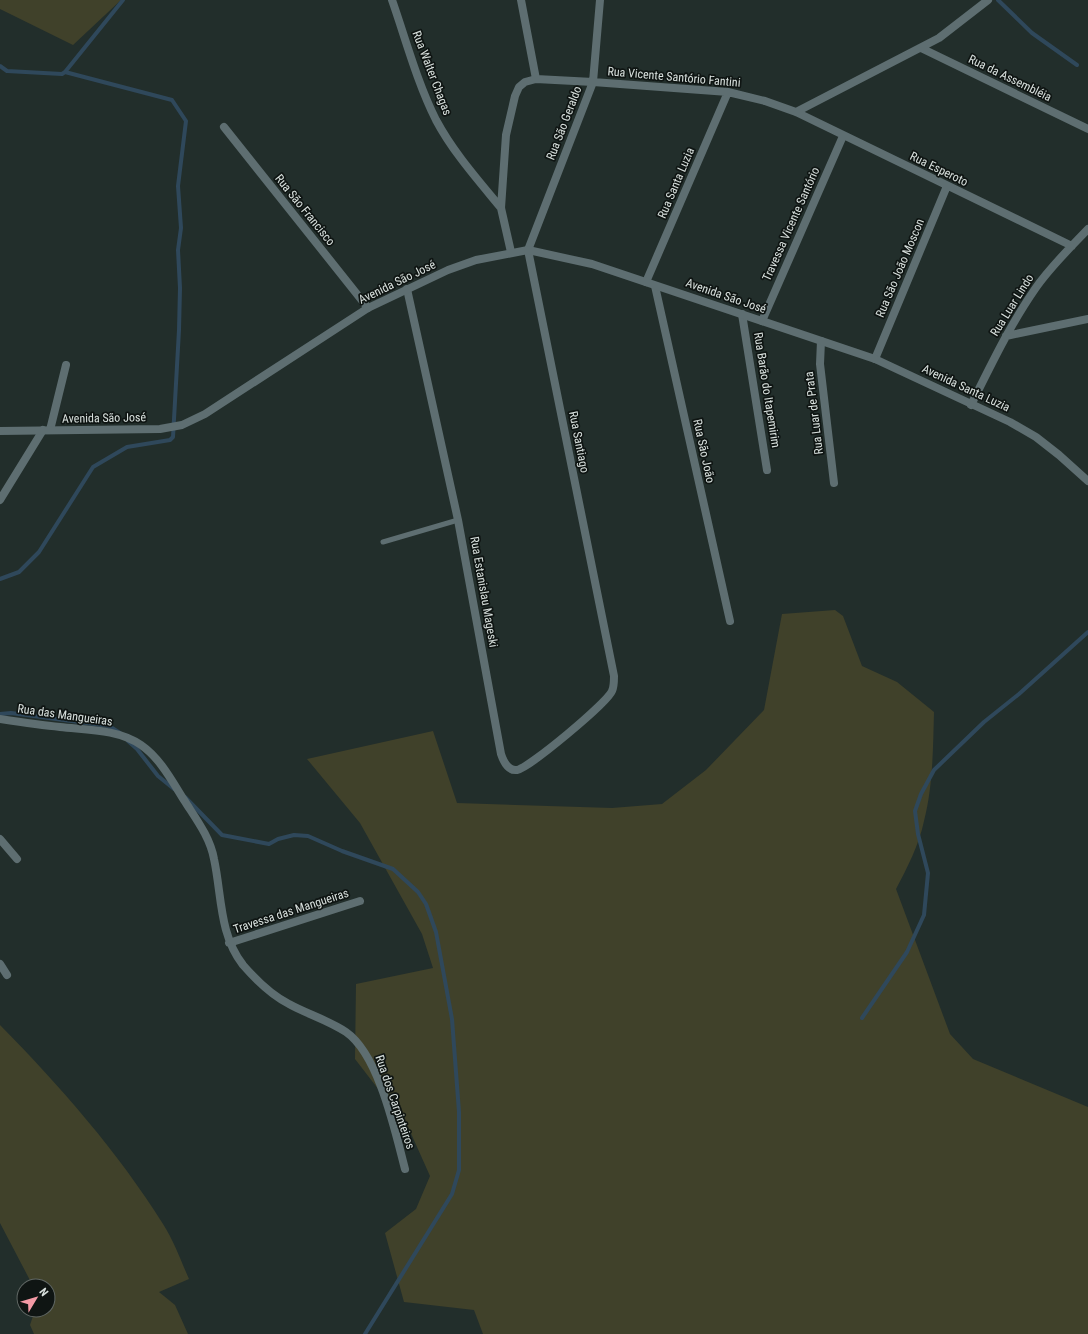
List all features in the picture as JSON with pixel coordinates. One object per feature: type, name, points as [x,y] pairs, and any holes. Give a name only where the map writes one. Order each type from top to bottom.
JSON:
[{"type":"street","name":"Rua Walter Chagas","points":[[392,0],[426,96],[436,119],[464,162],[501,208]]},
{"type":"street","points":[[521,0],[536,79]]},
{"type":"street","name":"Rua São Geraldo","points":[[528,250],[593,82],[600,0]]},
{"type":"street","points":[[796,112],[921,48],[954,28],[988,0]]},
{"type":"street","name":"Rua da Assembléia","points":[[921,48],[1088,130]]},
{"type":"street","name":"Rua Vicente Santório Fantini","points":[[511,252],[501,208],[506,135],[509,115],[519,87],[525,82],[536,79],[728,92],[765,100],[796,112]]},
{"type":"street","name":"Rua Santa Luzia","points":[[646,282],[728,92]]},
{"type":"street","name":"Rua Esperoto","points":[[796,112],[1072,246]]},
{"type":"street","name":"Rua São Francisco","points":[[224,127],[368,308]]},
{"type":"street","name":"Travessa Vicente Santório","points":[[762,321],[843,136]]},
{"type":"street","name":"Rua São João Moscon","points":[[875,359],[947,186]]},
{"type":"street","name":"Rua Luar Lindo","points":[[971,405],[1006,336],[1035,288],[1052,266],[1088,229]]},
{"type":"street","name":"Avenida São José","points":[[0,431],[160,429],[193,421],[368,308],[448,270],[476,260],[511,252],[528,250],[592,264],[821,341]]},
{"type":"street","name":"Rua Santiago","points":[[528,250],[606,639],[613,662],[614,676],[612,691]]},
{"type":"street","name":"Rua São João","points":[[656,286],[730,621]]},
{"type":"street","name":"Rua Estanislau Mageski","points":[[407,289],[458,520],[501,754],[508,766],[512,769],[518,770],[529,763],[591,713],[612,691]]},
{"type":"street","name":"Rua Barão do Itapemirim","points":[[742,314],[767,470]]},
{"type":"street","points":[[1006,336],[1088,318]]},
{"type":"street","name":"Avenida Santa Luzia","points":[[821,341],[875,359],[1010,422],[1036,437],[1059,454],[1088,481]]},
{"type":"street","name":"Rua Luar de Prata","points":[[821,341],[820,364],[834,482]]},
{"type":"street","points":[[0,500],[46,430],[66,365]]},
{"type":"street","name":"Rua das Mangueiras","points":[[0,719],[109,732],[132,740],[143,746],[170,778],[208,838],[214,859],[224,924],[229,943]]},
{"type":"street","points":[[0,839],[17,859]]},
{"type":"street","name":"Travessa das Mangueiras","points":[[229,943],[360,901]]},
{"type":"street","name":"Rua dos Carpinteiros","points":[[229,943],[242,963],[272,993],[288,1004],[346,1033],[363,1050],[376,1075],[405,1169]]},
{"type":"street","points":[[0,964],[7,975]]},
{"type":"lane","points":[[383,542],[458,520]]},
{"type":"green space","points":[[0,0],[121,0],[73,45],[0,9]]},
{"type":"green space","points":[[835,610],[843,616],[862,666],[897,682],[934,712],[932,767],[927,808],[916,848],[896,889],[950,1034],[973,1059],[1088,1107],[1088,1334],[483,1334],[474,1310],[404,1302],[385,1233],[416,1209],[430,1176],[409,1129],[355,1059],[356,984],[433,968],[422,934],[360,823],[307,759],[433,731],[457,803],[612,808],[662,804],[706,770],[764,710],[782,614]]},
{"type":"green space","points":[[0,1025],[87,1120],[146,1197],[163,1224],[174,1244],[189,1279],[159,1292],[175,1305],[188,1334],[34,1334],[30,1325],[32,1318],[56,1318],[56,1278],[29,1278],[0,1223]]},
{"type":"waterway","points":[[65,72],[123,0]]},
{"type":"waterway","points":[[998,0],[1032,33],[1077,65]]},
{"type":"waterway","points":[[0,66],[7,71],[62,74],[65,72],[172,100],[186,121],[178,186],[181,228],[178,250],[180,288],[173,437],[170,440],[127,447],[93,467],[39,552],[19,572],[0,579]]},
{"type":"waterway","points":[[862,1018],[907,952],[924,915],[928,873],[918,834],[915,811],[921,794],[934,770],[984,722],[1019,694],[1088,632]]},
{"type":"waterway","points":[[0,714],[11,713],[109,726],[120,733]]},
{"type":"waterway","points":[[128,741],[137,749],[158,776],[174,789]]},
{"type":"waterway","points":[[185,797],[222,835],[269,844],[278,839],[294,835],[308,836],[342,851],[393,869],[418,892],[426,904],[436,932],[452,1019],[459,1112],[459,1170],[452,1194],[365,1334]]}]
